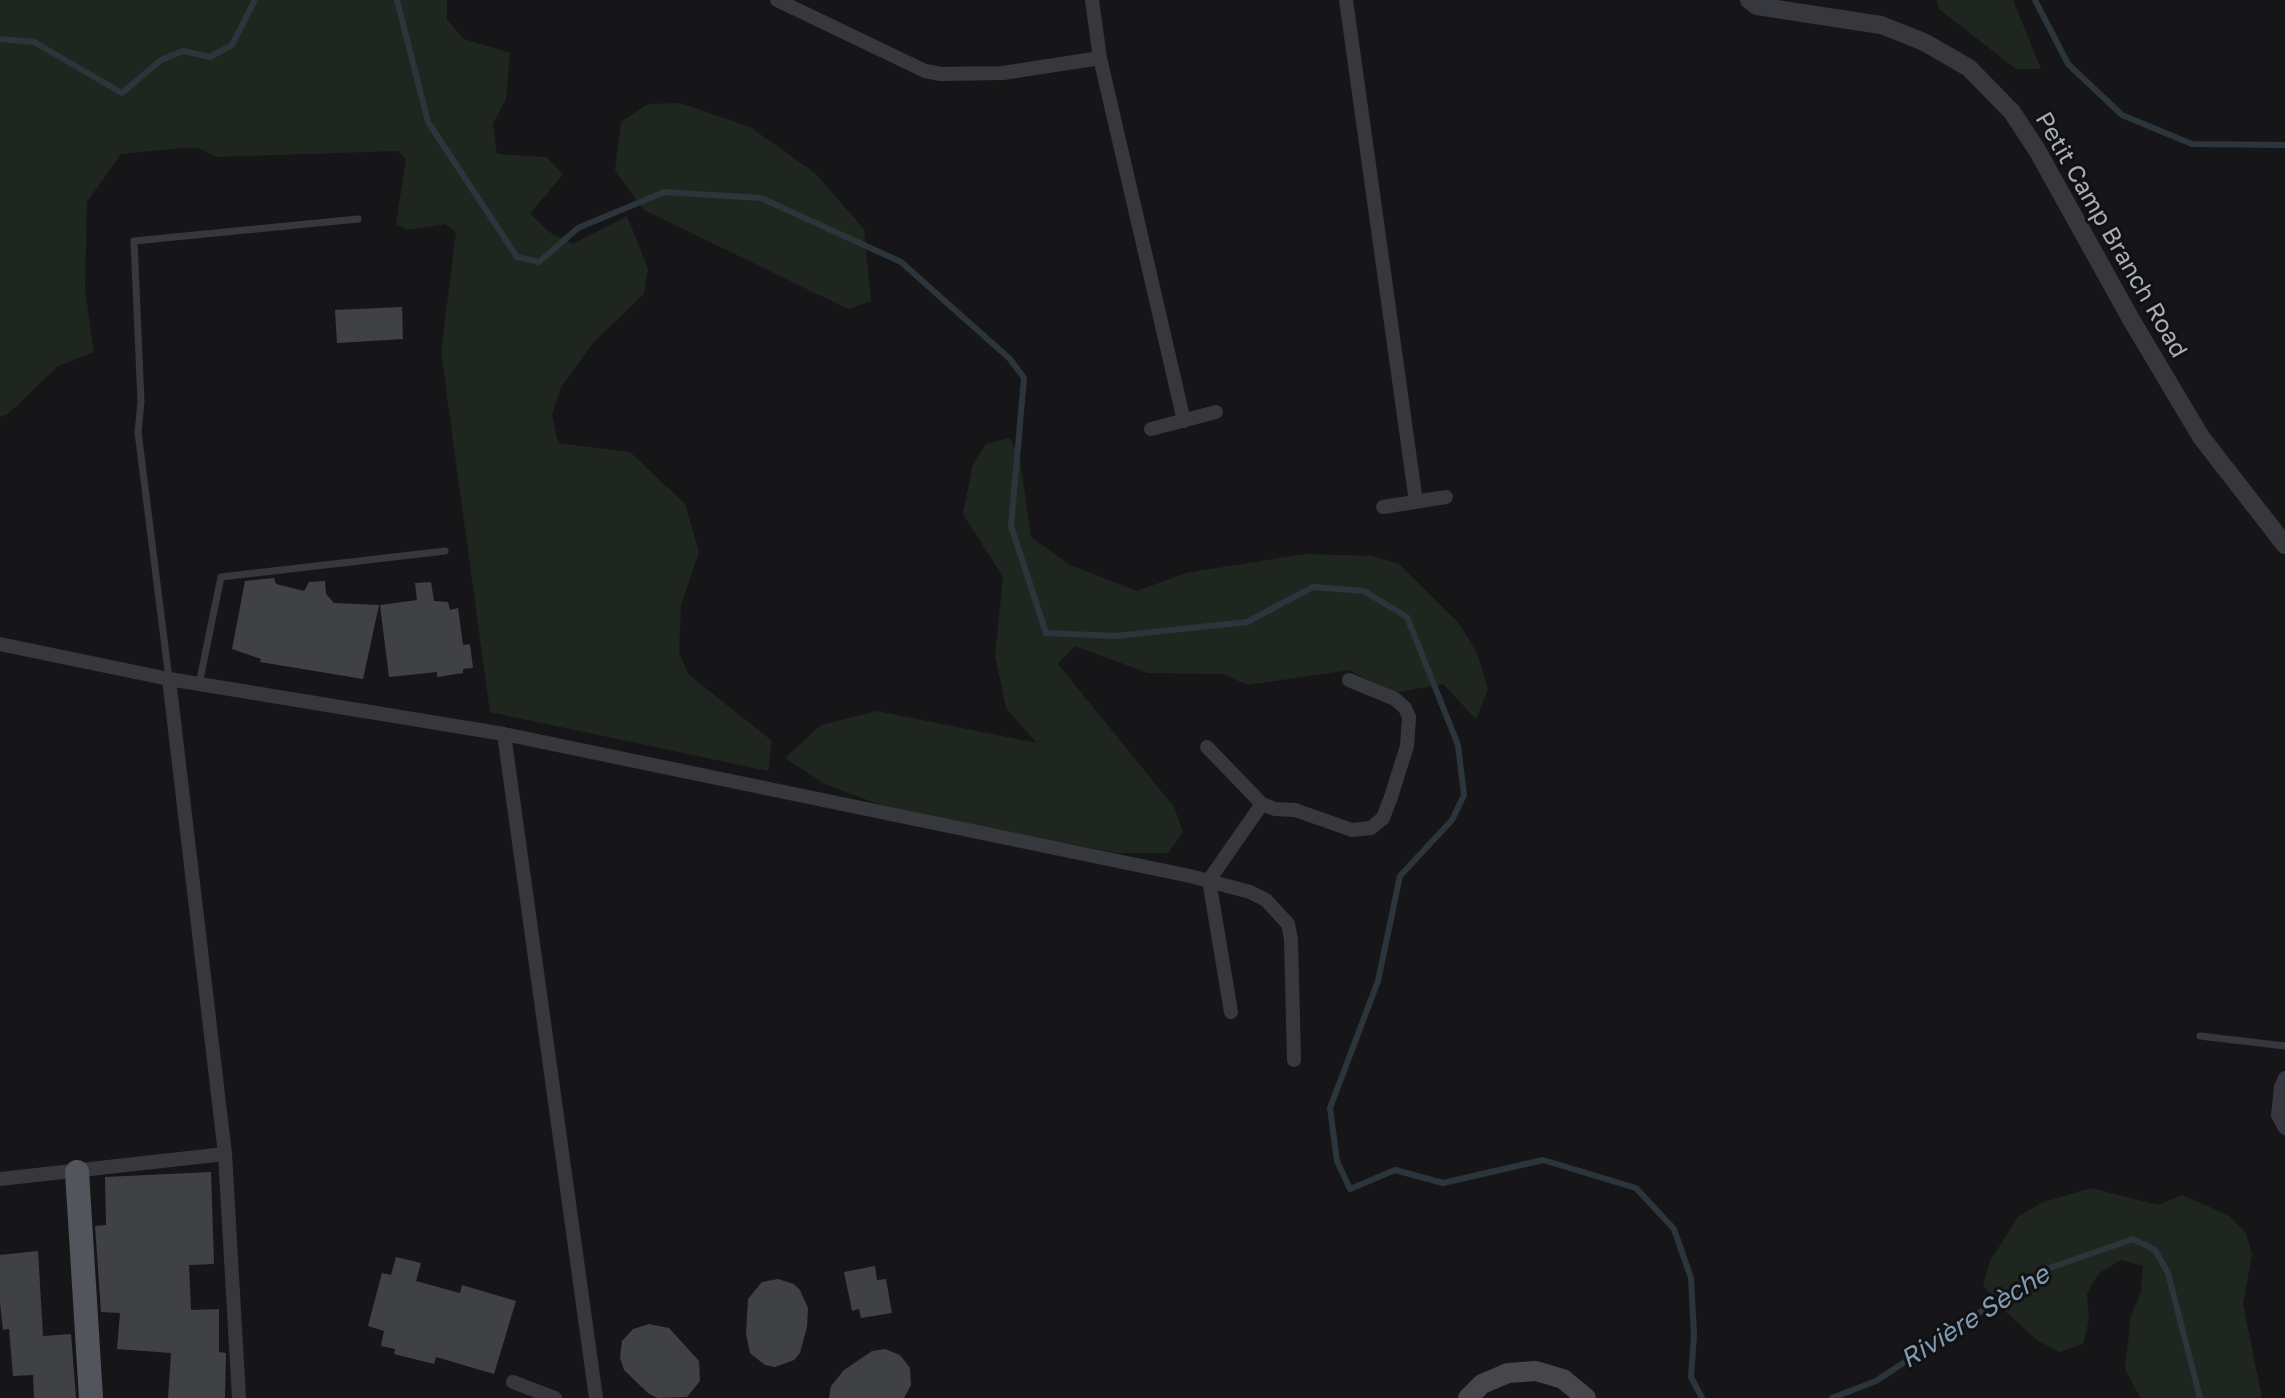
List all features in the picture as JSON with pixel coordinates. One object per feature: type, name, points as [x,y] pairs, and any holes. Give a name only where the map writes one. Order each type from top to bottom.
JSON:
[{"type":"main road","points":[[77,1172],[91,1398]]},
{"type":"main road","points":[[1468,1398],[1482,1384],[1508,1373],[1536,1371],[1563,1379],[1586,1398]]},
{"type":"street","points":[[777,0],[925,71],[941,74],[1003,73],[1100,58]]},
{"type":"street","points":[[1092,0],[1100,58],[1184,421]]},
{"type":"street","points":[[1346,0],[1416,502]]},
{"type":"street","name":"Petit Camp Branch Road","points":[[1749,0],[1757,6],[1832,15],[1881,25],[1924,42],[1969,68],[2012,112],[2201,437],[2285,545]]},
{"type":"street","points":[[1151,429],[1216,412]]},
{"type":"street","points":[[1383,507],[1446,497]]},
{"type":"street","points":[[0,644],[169,679],[504,734],[1209,880],[1250,892],[1266,900],[1288,924],[1294,1060]]},
{"type":"street","points":[[169,679],[225,1154],[239,1398]]},
{"type":"street","points":[[1207,747],[1262,804],[1275,809],[1295,810],[1352,830],[1371,828],[1383,818],[1407,746],[1409,717],[1395,699],[1349,680]]},
{"type":"street","points":[[504,734],[596,1398]]},
{"type":"street","points":[[1231,1012],[1209,880],[1262,804]]},
{"type":"street","points":[[2285,1078],[2278,1115],[2285,1128]]},
{"type":"street","points":[[0,1179],[225,1154]]},
{"type":"street","points":[[513,1382],[555,1398]]},
{"type":"lane","points":[[169,679],[138,432],[141,402],[134,241],[358,219]]},
{"type":"lane","points":[[199,684],[221,577],[445,551]]},
{"type":"lane","points":[[2200,1036],[2285,1046]]},
{"type":"shaded area","points":[[0,0],[447,0],[447,20],[464,39],[510,53],[506,99],[493,124],[497,154],[546,157],[563,174],[530,214],[549,232],[573,244],[627,216],[648,269],[644,294],[592,344],[560,389],[552,415],[558,443],[630,452],[685,504],[699,552],[681,605],[679,653],[689,675],[772,741],[768,771],[490,712],[441,352],[456,232],[445,224],[407,230],[396,224],[406,160],[398,151],[216,157],[198,148],[182,148],[121,154],[87,202],[85,289],[94,352],[58,366],[9,413],[0,417]]},
{"type":"shaded area","points":[[1937,0],[2013,0],[2041,69],[2016,69],[1939,9]]},
{"type":"shaded area","points":[[680,103],[750,127],[816,174],[864,229],[871,301],[848,309],[644,210],[615,170],[621,122],[648,104]]},
{"type":"shaded area","points":[[1010,438],[1020,460],[1031,537],[1070,565],[1137,591],[1186,573],[1305,554],[1372,556],[1399,564],[1458,622],[1477,653],[1488,689],[1476,719],[1443,684],[1393,693],[1349,670],[1248,685],[1222,674],[1148,673],[1075,646],[1058,664],[1174,807],[1183,832],[1168,853],[1117,853],[894,810],[825,784],[785,758],[821,725],[877,711],[1037,743],[1006,708],[995,655],[1003,577],[963,514],[973,464],[986,444]]},
{"type":"shaded area","points":[[2091,1188],[2158,1205],[2182,1195],[2228,1215],[2246,1233],[2252,1255],[2243,1304],[2262,1398],[2140,1398],[2125,1369],[2131,1316],[2141,1292],[2143,1266],[2121,1260],[2099,1273],[2087,1293],[2089,1319],[2083,1344],[2059,1352],[2036,1339],[1998,1305],[1983,1285],[1990,1261],[2018,1217],[2041,1203]]},
{"type":"building","points":[[402,307],[403,339],[337,343],[335,310]]},
{"type":"building","points":[[274,578],[276,584],[304,591],[309,582],[325,581],[326,594],[334,603],[379,605],[363,679],[260,662],[261,659],[232,649],[245,581]]},
{"type":"building","points":[[431,582],[434,601],[448,602],[450,610],[458,608],[463,645],[470,644],[473,668],[463,669],[463,673],[437,677],[437,672],[389,677],[380,605],[417,600],[415,583]]},
{"type":"building","points":[[211,1172],[214,1264],[189,1265],[191,1310],[219,1309],[219,1352],[226,1353],[225,1398],[168,1398],[171,1353],[117,1349],[120,1313],[101,1312],[95,1226],[106,1225],[105,1177]]},
{"type":"building","points":[[38,1251],[43,1336],[71,1334],[76,1398],[34,1398],[33,1375],[13,1376],[9,1329],[3,1330],[0,1303],[0,1255]]},
{"type":"building","points":[[396,1257],[421,1263],[416,1281],[460,1293],[462,1285],[516,1301],[494,1374],[436,1357],[434,1364],[394,1354],[395,1349],[381,1346],[384,1331],[368,1326],[382,1273],[391,1275]]},
{"type":"building","points":[[875,1266],[877,1280],[886,1279],[892,1313],[861,1318],[859,1309],[852,1311],[844,1272]]},
{"type":"building","points":[[778,1279],[794,1284],[808,1308],[800,1353],[794,1360],[775,1367],[765,1365],[750,1353],[746,1334],[748,1299],[762,1282]]},
{"type":"building","points":[[649,1324],[669,1328],[699,1361],[700,1381],[687,1397],[658,1398],[649,1394],[624,1370],[620,1358],[622,1341],[633,1329]]},
{"type":"building","points":[[885,1349],[900,1355],[910,1368],[911,1385],[904,1398],[829,1398],[831,1386],[844,1370],[872,1351]]},
{"type":"waterway","name":"Rivière Sèche","points":[[0,39],[34,42],[122,93],[161,60],[183,51],[210,57],[232,45],[255,0]]},
{"type":"waterway","name":"Rivière Sèche","points":[[397,0],[428,122],[517,257],[539,262],[578,228],[664,192],[761,198],[901,262],[1010,359],[1024,378],[1011,526],[1046,633],[1116,636],[1247,622],[1313,587],[1364,591],[1407,617],[1458,745],[1464,795],[1452,820],[1400,876],[1378,981],[1330,1108],[1337,1161],[1350,1189],[1395,1170],[1443,1183],[1543,1160],[1636,1188],[1674,1229],[1691,1278],[1694,1335],[1691,1377],[1702,1398]]},
{"type":"waterway","points":[[2035,0],[2068,64],[2122,115],[2192,144],[2285,145]]},
{"type":"waterway","name":"Rivière Sèche","points":[[1832,1398],[1876,1381],[2044,1270],[2133,1239],[2155,1250],[2168,1273],[2200,1398]]}]
